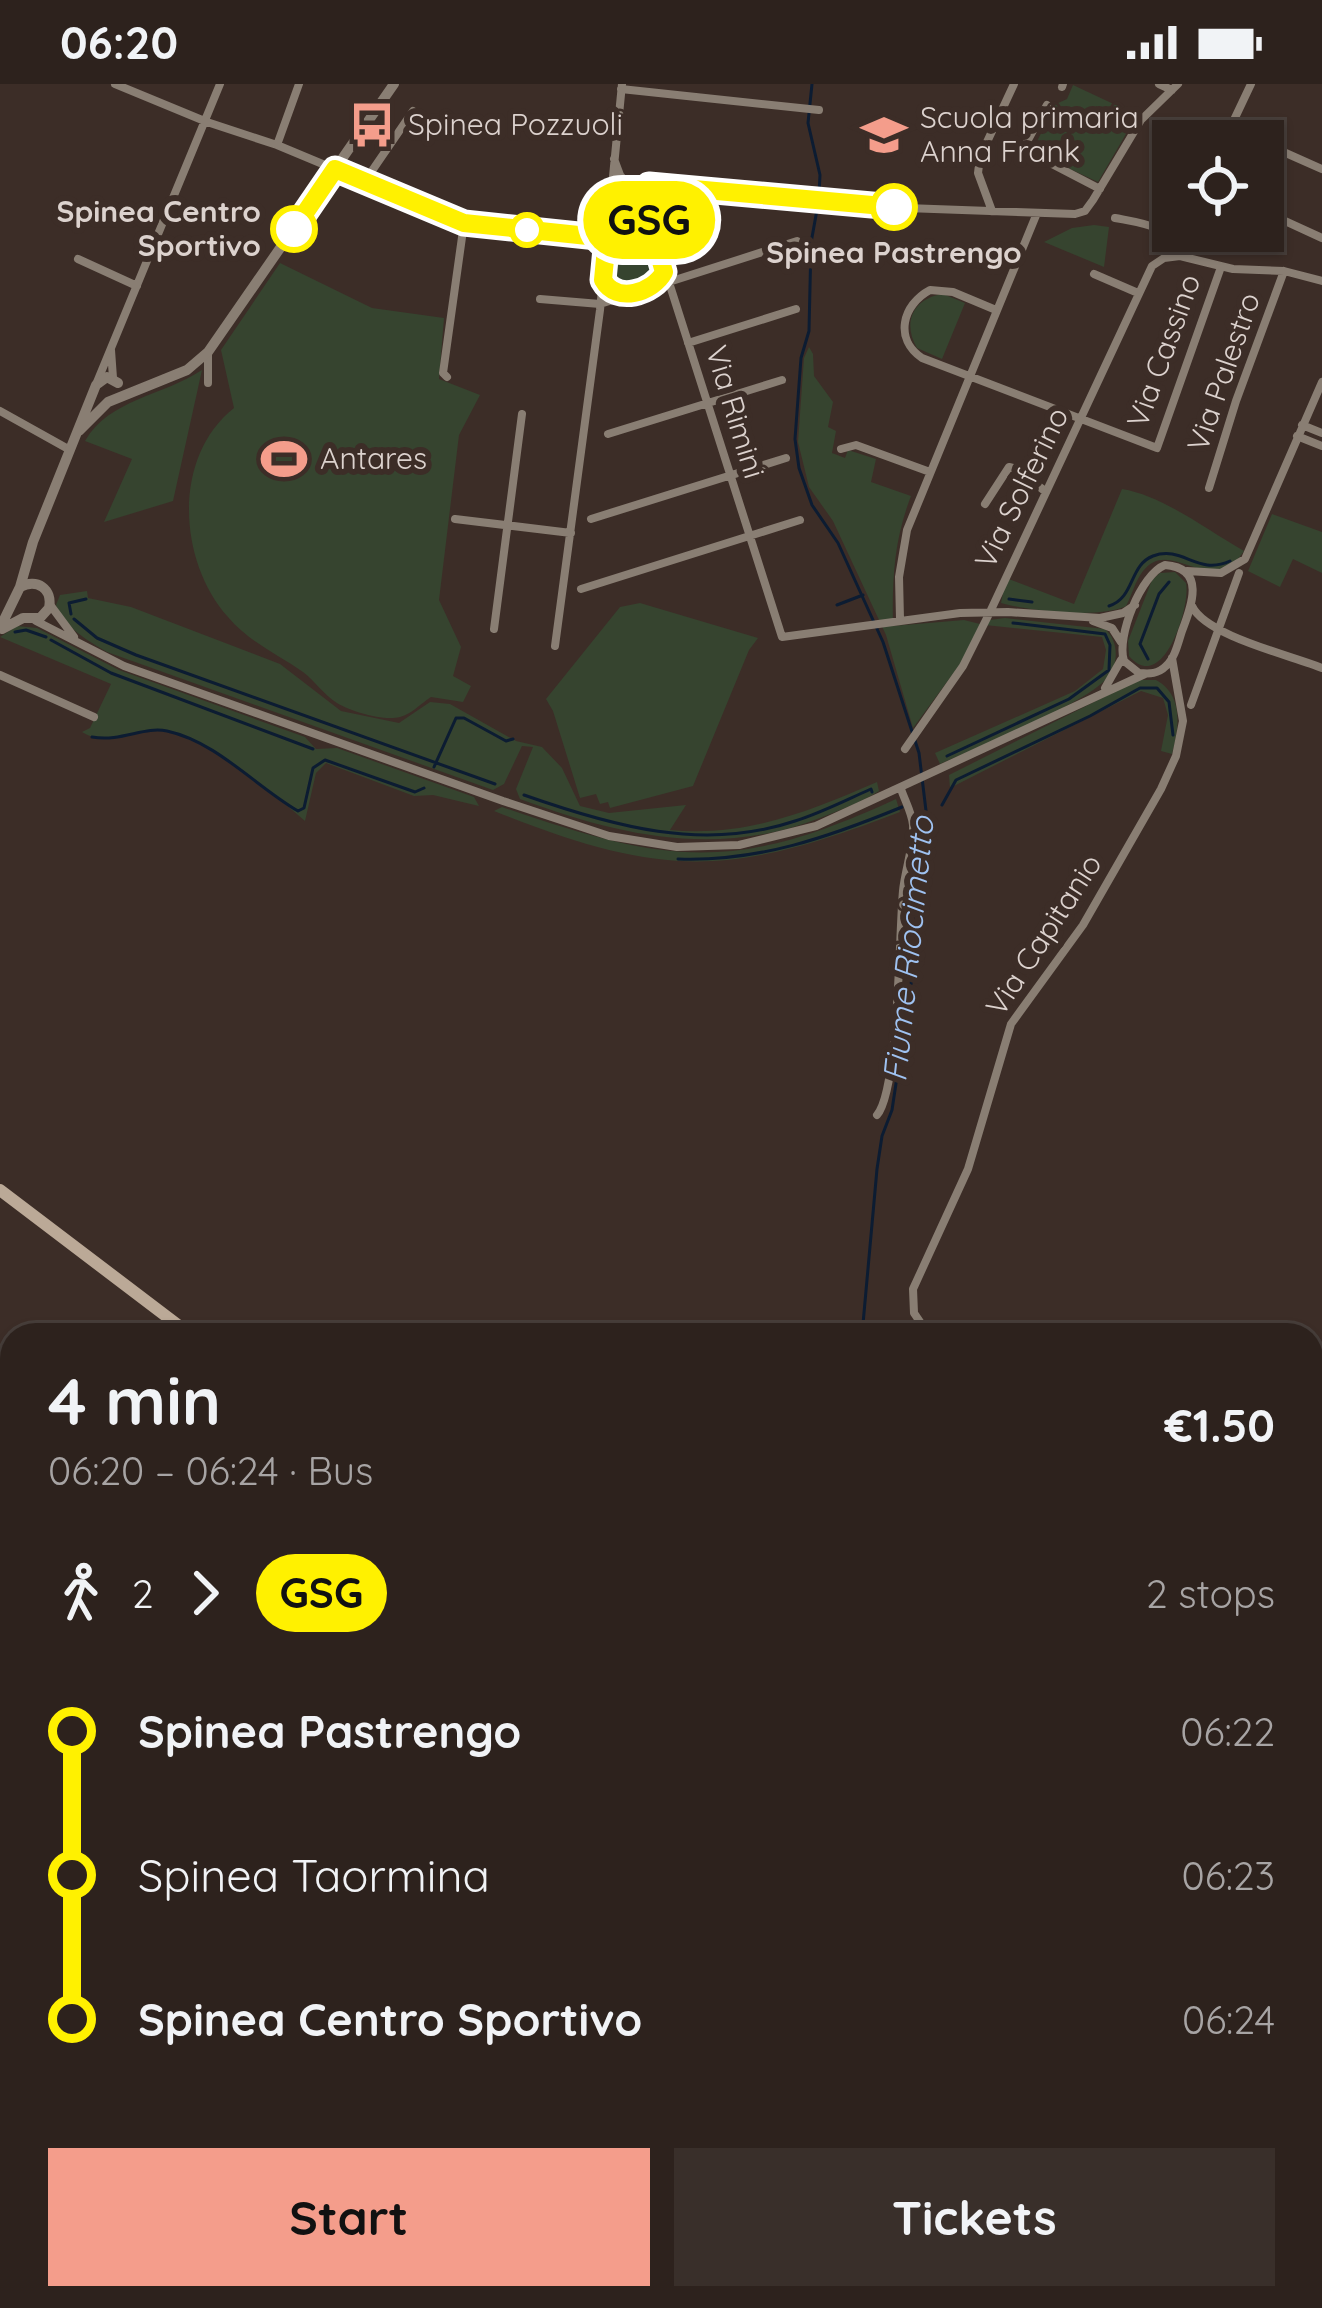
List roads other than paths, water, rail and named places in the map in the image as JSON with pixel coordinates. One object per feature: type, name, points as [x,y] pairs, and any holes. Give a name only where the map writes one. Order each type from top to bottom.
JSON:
[{"type":"main road","points":[[0,1190],[175,1323]]},
{"type":"street","points":[[115,84],[464,223],[607,238]]},
{"type":"street","points":[[0,630],[220,84]]},
{"type":"street","points":[[277,145],[299,84]]},
{"type":"street","points":[[79,431],[112,400],[187,370],[208,352],[394,84]]},
{"type":"street","points":[[992,211],[978,173],[980,157],[1014,84]]},
{"type":"street","points":[[1160,84],[1175,87]]},
{"type":"street","points":[[1234,120],[1251,84]]},
{"type":"street","points":[[555,646],[600,304],[622,87],[818,110]]},
{"type":"street","points":[[611,204],[622,180],[810,200],[1075,214],[1088,207],[1141,120],[1175,87]]},
{"type":"street","points":[[1047,105],[1023,149],[1100,189]]},
{"type":"street","points":[[365,181],[413,111]]},
{"type":"street","points":[[1284,152],[1322,169]]},
{"type":"street","name":"Via Rimini","points":[[614,159],[622,180],[644,204],[779,634],[790,637],[900,619]]},
{"type":"street","points":[[644,204],[643,190],[652,184]]},
{"type":"street","points":[[611,204],[622,193],[636,195]]},
{"type":"street","points":[[1036,214],[904,543],[900,619],[990,612],[1086,619],[1123,613],[1135,605]]},
{"type":"street","points":[[1115,218],[1169,235],[1177,242],[1180,256],[1221,267],[1284,271],[1322,281]]},
{"type":"street","points":[[1284,221],[1322,238]]},
{"type":"street","points":[[448,377],[443,373],[464,223]]},
{"type":"street","points":[[540,299],[600,304],[797,242]]},
{"type":"street","name":"Via Solferino","points":[[905,749],[963,666],[1148,272],[1158,260],[1180,256]]},
{"type":"street","points":[[78,259],[137,286]]},
{"type":"street","points":[[651,286],[661,280],[664,266]]},
{"type":"street","name":"Via Cassino","points":[[1082,421],[1157,448],[1221,267]]},
{"type":"street","name":"Via Palestro","points":[[1209,488],[1284,271]]},
{"type":"street","points":[[1094,274],[1138,293]]},
{"type":"street","points":[[603,275],[607,289],[625,294]]},
{"type":"street","points":[[996,310],[937,289],[915,300],[906,314],[905,336],[914,353],[1082,421]]},
{"type":"street","points":[[688,343],[796,309]]},
{"type":"street","points":[[111,348],[116,381],[112,400]]},
{"type":"street","points":[[208,352],[208,383]]},
{"type":"street","points":[[96,386],[104,377],[143,388]]},
{"type":"street","points":[[608,434],[782,380]]},
{"type":"street","points":[[1095,697],[1116,674],[1121,642],[1154,569],[1170,565],[1216,574],[1244,559],[1322,382]]},
{"type":"street","points":[[96,386],[99,399],[112,400]]},
{"type":"street","points":[[0,411],[70,450]]},
{"type":"street","points":[[494,628],[522,414]]},
{"type":"street","points":[[1302,425],[1322,433]]},
{"type":"street","points":[[1298,436],[1322,446]]},
{"type":"street","points":[[841,449],[856,446],[930,472]]},
{"type":"street","points":[[591,520],[786,458]]},
{"type":"street","points":[[985,504],[1009,467],[1046,492]]},
{"type":"street","points":[[455,519],[571,533]]},
{"type":"street","points":[[581,589],[800,520]]},
{"type":"street","points":[[29,555],[36,583],[47,591],[61,622],[84,646]]},
{"type":"street","points":[[13,602],[28,619],[124,666],[583,829],[638,842],[696,848],[761,841],[816,826],[1164,668],[1192,604],[1194,584],[1185,571]]},
{"type":"street","points":[[1191,705],[1212,628],[1240,573]]},
{"type":"street","points":[[20,587],[36,583]]},
{"type":"street","points":[[0,630],[45,614],[50,604]]},
{"type":"street","points":[[1192,604],[1212,628]]},
{"type":"street","points":[[1086,619],[1112,628],[1121,642]]},
{"type":"street","points":[[1182,631],[1194,625],[1212,628],[1322,668]]},
{"type":"street","points":[[1121,655],[1131,668],[1169,684],[1179,698]]},
{"type":"street","name":"Via Capitanio","points":[[921,1323],[914,1312],[913,1288],[968,1169],[1003,1043],[1017,1014],[1083,926],[1161,789],[1181,735],[1172,658]]},
{"type":"street","points":[[0,675],[94,717]]},
{"type":"street","points":[[877,1115],[883,1108],[889,1075],[903,887],[913,828],[901,789]]},
{"type":"waterway","name":"Fiume Riocimetto","points":[[812,84],[808,123],[820,175],[819,194]]},
{"type":"waterway","name":"Fiume Riocimetto","points":[[818,204],[795,439],[799,468],[812,505],[838,543],[883,642],[919,753],[927,819],[916,951],[892,1110],[877,1169],[863,1323]]},
{"type":"waterway","points":[[1109,606],[1123,596],[1140,566],[1153,556],[1173,554],[1208,565],[1230,561]]},
{"type":"waterway","points":[[1148,659],[1140,644],[1159,594],[1169,582]]},
{"type":"waterway","points":[[837,605],[863,595]]},
{"type":"waterway","points":[[71,614],[69,603],[86,599]]},
{"type":"waterway","points":[[1009,599],[1032,602]]},
{"type":"waterway","points":[[74,619],[97,638],[136,655],[495,784]]},
{"type":"waterway","points":[[947,756],[1069,699],[1109,670],[1110,645],[1105,634],[1013,623]]},
{"type":"waterway","points":[[15,632],[26,630],[46,637]]},
{"type":"waterway","points":[[51,640],[111,673],[313,749]]},
{"type":"waterway","points":[[942,805],[956,780],[1140,688],[1157,688],[1169,702],[1173,735]]},
{"type":"waterway","points":[[434,767],[456,718],[506,741],[513,739]]},
{"type":"waterway","points":[[92,737],[158,730],[185,737],[298,811],[304,808],[313,768],[325,760],[415,792],[424,788]]},
{"type":"waterway","points":[[524,795],[624,825],[692,835],[761,830],[872,792]]},
{"type":"waterway","points":[[678,859],[765,852],[902,807]]},
{"type":"place","name":"Spinea Pozzuoli","points":[[372,125]]},
{"type":"place","name":"Scuola primaria Anna Frank","points":[[884,135]]},
{"type":"place","name":"Spinea Pastrengo","points":[[894,207]]},
{"type":"place","name":"Spinea Centro Sportivo","points":[[294,229]]},
{"type":"place","name":"Antares","points":[[284,459]]}]
